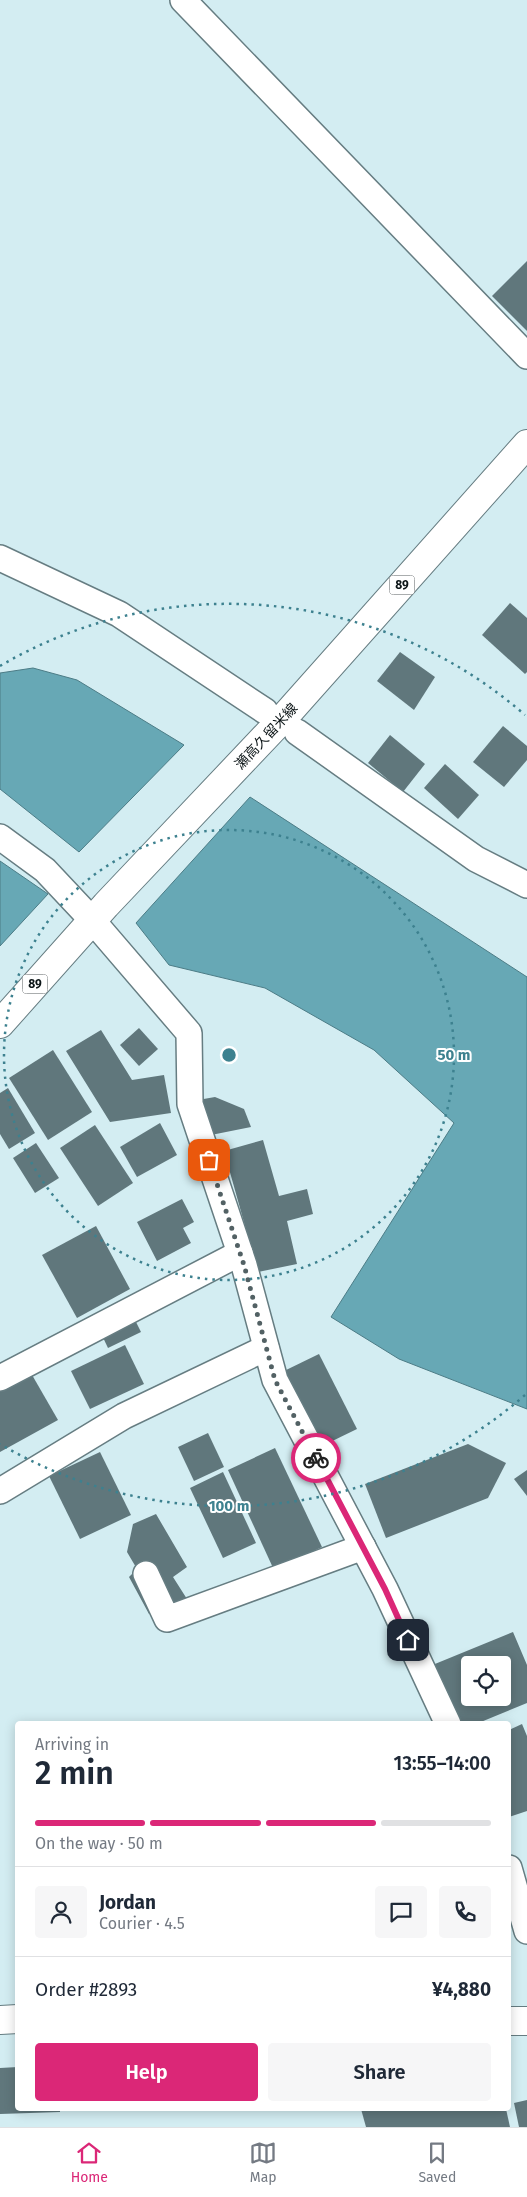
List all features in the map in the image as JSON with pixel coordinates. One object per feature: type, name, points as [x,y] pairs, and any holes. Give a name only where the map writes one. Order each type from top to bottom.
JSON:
[{"type":"main road","name":"瀬高久留米線","points":[[0,1024],[70,944],[279,723],[527,444]]},
{"type":"main road","points":[[0,2020],[15,2019]]},
{"type":"main road","points":[[511,2021],[527,2021]]},
{"type":"street","points":[[183,0],[527,356]]},
{"type":"street","points":[[0,558],[119,614],[476,859],[527,885]]},
{"type":"street","points":[[0,837],[99,913],[189,1033],[190,1104],[240,1253],[275,1380],[385,1589],[447,1721]]},
{"type":"street","points":[[0,1378],[240,1253]]},
{"type":"street","points":[[0,1491],[124,1416],[266,1348]]},
{"type":"street","points":[[146,1574],[167,1619],[363,1547]]},
{"type":"street","points":[[511,1875],[527,1931]]},
{"type":"water","points":[[33,668],[77,680],[184,745],[79,852],[0,789],[0,673]]},
{"type":"water","points":[[250,797],[527,977],[527,1409],[399,1359],[331,1317],[454,1123],[374,1050],[265,988],[169,965],[136,923]]},
{"type":"water","points":[[0,861],[48,894],[0,946]]},
{"type":"building","points":[[527,261],[527,331],[492,296]]},
{"type":"building","points":[[510,603],[527,618],[527,672],[525,674],[482,635]]},
{"type":"building","points":[[400,652],[435,677],[414,710],[377,681]]},
{"type":"building","points":[[503,726],[527,746],[527,760],[504,787],[473,762]]},
{"type":"building","points":[[390,735],[425,764],[403,792],[368,763]]},
{"type":"building","points":[[445,764],[479,795],[458,819],[424,788]]},
{"type":"building","points":[[139,1028],[158,1049],[139,1066],[120,1045]]},
{"type":"building","points":[[101,1030],[132,1080],[164,1075],[171,1113],[110,1122],[66,1051]]},
{"type":"building","points":[[53,1050],[92,1112],[48,1140],[9,1078]]},
{"type":"building","points":[[8,1088],[35,1133],[9,1149],[0,1134],[0,1093]]},
{"type":"building","points":[[215,1097],[244,1109],[251,1127],[211,1135],[198,1100]]},
{"type":"building","points":[[160,1123],[177,1155],[137,1177],[120,1147]]},
{"type":"building","points":[[95,1125],[133,1183],[98,1206],[60,1148]]},
{"type":"building","points":[[263,1140],[279,1196],[307,1189],[313,1214],[287,1221],[297,1264],[258,1272],[224,1151]]},
{"type":"building","points":[[36,1143],[59,1178],[35,1193],[13,1158]]},
{"type":"building","points":[[182,1199],[194,1222],[183,1228],[191,1243],[157,1261],[137,1222]]},
{"type":"building","points":[[96,1226],[130,1289],[77,1318],[42,1255]]},
{"type":"building","points":[[131,1312],[141,1332],[108,1348],[98,1327]]},
{"type":"building","points":[[125,1345],[144,1384],[90,1409],[71,1371]]},
{"type":"building","points":[[319,1354],[357,1429],[322,1446],[284,1371]]},
{"type":"building","points":[[24,1361],[58,1420],[0,1452],[0,1375]]},
{"type":"building","points":[[208,1433],[224,1467],[194,1481],[178,1447]]},
{"type":"building","points":[[468,1444],[506,1463],[488,1498],[386,1538],[365,1484]]},
{"type":"building","points":[[275,1448],[322,1547],[274,1570],[228,1470]]},
{"type":"building","points":[[100,1452],[131,1515],[80,1539],[49,1476]]},
{"type":"building","points":[[527,1470],[527,1496],[514,1479]]},
{"type":"building","points":[[223,1472],[256,1543],[223,1558],[190,1488]]},
{"type":"building","points":[[156,1514],[187,1567],[173,1577],[187,1599],[149,1614],[129,1577],[137,1569],[127,1552],[133,1524]]},
{"type":"building","points":[[513,1632],[527,1665],[527,1703],[483,1721],[452,1721],[430,1666]]},
{"type":"building","points":[[522,1724],[527,1736],[527,1811],[511,1816],[511,1729]]},
{"type":"building","points":[[15,2067],[15,2111],[60,2112],[0,2114],[0,2068]]},
{"type":"building","points":[[527,2100],[527,2127],[519,2127],[514,2103]]},
{"type":"building","points":[[362,2111],[506,2111],[510,2127],[366,2127]]},
{"type":"way so far","points":[[209,1160],[244,1265],[275,1380],[316,1458]]},
{"type":"route","points":[[316,1458],[385,1589],[408,1640]]}]
